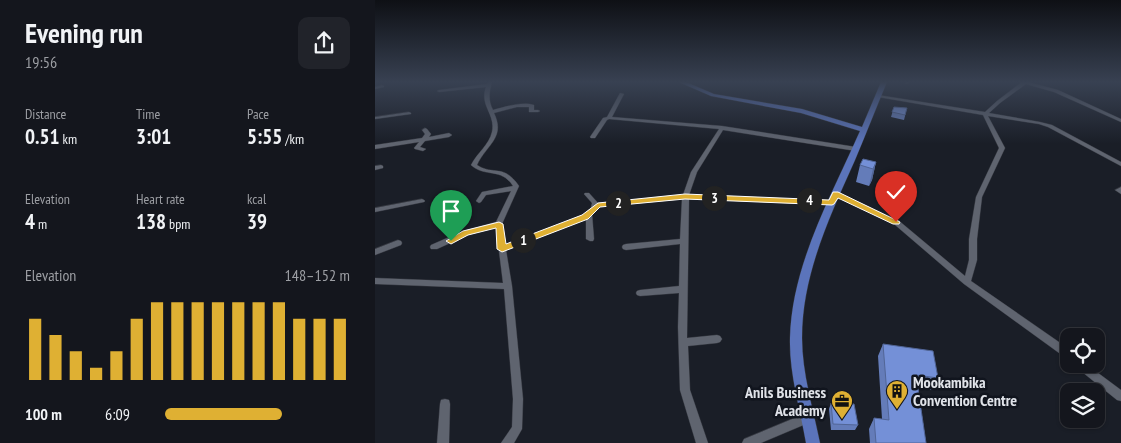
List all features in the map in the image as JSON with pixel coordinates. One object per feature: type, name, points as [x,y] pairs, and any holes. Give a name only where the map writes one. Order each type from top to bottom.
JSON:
[{"type":"main road","points":[[756,103],[802,112],[864,130]]},
{"type":"main road","points":[[813,443],[797,355],[797,317],[811,258],[834,198],[875,103]]},
{"type":"street","points":[[486,103],[495,125],[492,140],[474,165],[478,168],[502,172],[508,175],[516,188]]},
{"type":"street","points":[[609,118],[617,103]]},
{"type":"street","points":[[916,103],[985,115],[1002,116],[1051,126],[1121,164]]},
{"type":"street","points":[[985,115],[990,108],[1000,103]]},
{"type":"street","points":[[1082,103],[1121,121]]},
{"type":"street","points":[[491,112],[517,106],[532,105],[531,111],[538,111]]},
{"type":"street","points":[[375,118],[409,114]]},
{"type":"street","points":[[967,282],[973,260],[973,239],[979,197],[1002,148],[985,115]]},
{"type":"street","points":[[593,137],[605,119],[609,118],[722,128],[856,148]]},
{"type":"street","points":[[701,443],[685,390],[682,290],[685,197],[701,162],[722,128]]},
{"type":"street","points":[[423,149],[417,148],[428,134],[425,130]]},
{"type":"street","points":[[375,146],[449,135]]},
{"type":"street","points":[[479,201],[484,192],[516,188]]},
{"type":"street","points":[[507,443],[516,432],[518,417],[508,286],[499,224],[516,188]]},
{"type":"street","points":[[502,249],[589,214],[595,203],[587,194]]},
{"type":"street","points":[[594,207],[685,197],[834,198],[896,222],[967,282],[1060,349]]},
{"type":"street","points":[[375,210],[422,201]]},
{"type":"street","points":[[589,214],[590,240]]},
{"type":"street","points":[[434,247],[466,233],[499,224]]},
{"type":"street","points":[[626,247],[683,241]]},
{"type":"street","points":[[375,252],[398,243]]},
{"type":"street","points":[[375,281],[508,286]]},
{"type":"street","points":[[640,293],[682,290]]},
{"type":"street","points":[[683,342],[717,339]]},
{"type":"street","points":[[1091,373],[1121,396]]},
{"type":"street","points":[[443,443],[445,404]]},
{"type":"street","points":[[748,443],[809,417]]},
{"type":"building","points":[[894,107],[907,108],[905,115],[892,112]]},
{"type":"building","points":[[863,159],[876,162],[873,169],[860,165]]},
{"type":"building","name":"Mookambika Convention Centre","points":[[883,344],[933,351],[938,378],[916,375],[926,443],[876,443],[874,418],[889,420]]},
{"type":"building","name":"Anils Business Academy","points":[[831,403],[854,404],[858,425],[833,424]]},
{"type":"place","name":"Mookambika Convention Centre","points":[[897,410]]},
{"type":"place","name":"Anils Business Academy","points":[[842,420]]},
{"type":"route","points":[[451,241],[466,233],[499,224],[502,249],[521,240],[585,217],[598,205],[685,197],[804,200],[832,203],[835,194],[896,222]]}]
